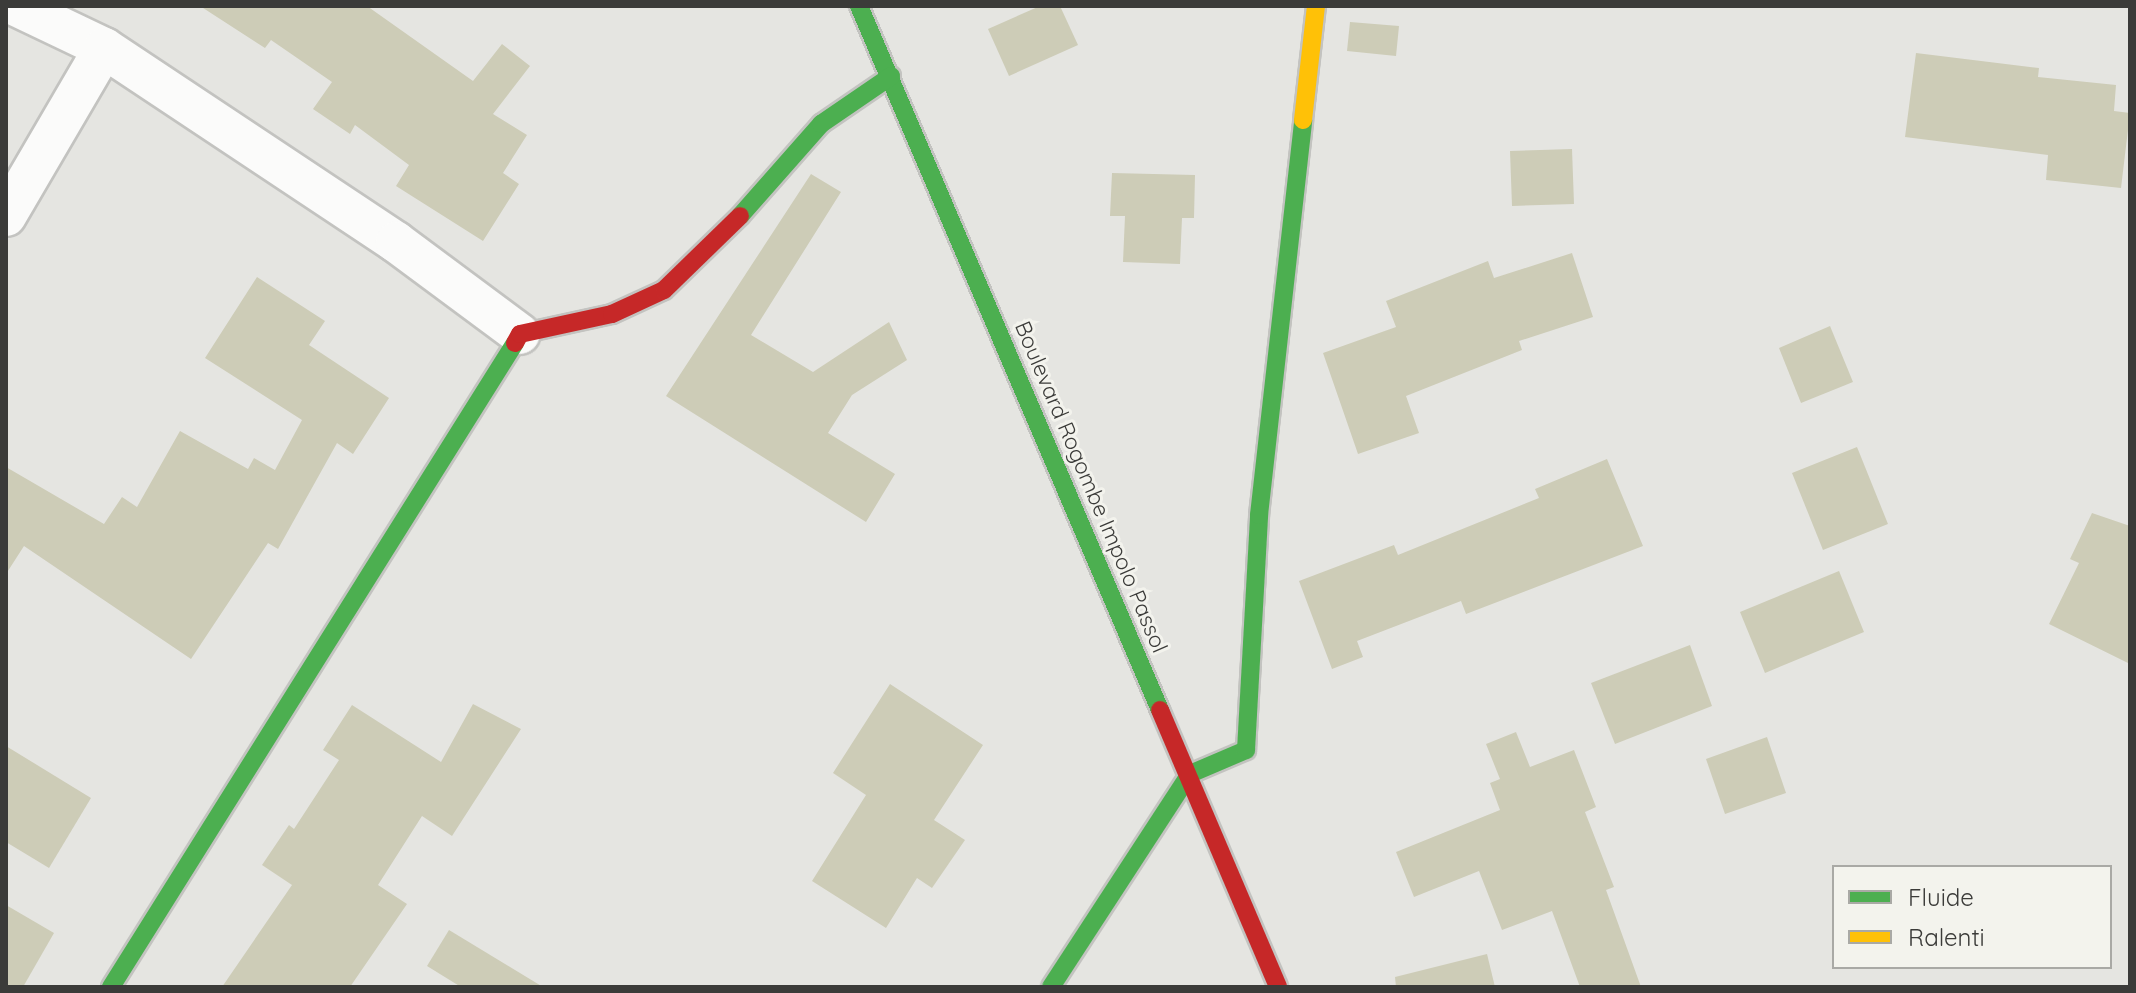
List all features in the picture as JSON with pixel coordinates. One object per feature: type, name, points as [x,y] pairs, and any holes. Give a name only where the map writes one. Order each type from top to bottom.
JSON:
[{"type":"street","points":[[16,6],[104,48],[396,242],[520,334]]},
{"type":"street","points":[[834,6],[864,19]]},
{"type":"street","points":[[1051,987],[1190,774],[1246,750],[1259,515],[1316,6]]},
{"type":"street","name":"Boulevard Rogombe Impolo Passol","points":[[864,19],[1190,774],[1278,987]]},
{"type":"street","points":[[6,216],[104,48]]},
{"type":"street","points":[[111,987],[520,334],[612,314],[664,290],[708,252],[821,124],[891,76]]},
{"type":"building","points":[[200,6],[367,6],[473,81],[502,44],[530,66],[493,114],[527,135],[503,173],[519,184],[483,241],[396,186],[409,165],[355,125],[350,134],[313,109],[332,82],[271,40],[265,48]]},
{"type":"building","points":[[1040,6],[1060,6],[1078,45],[1009,76],[988,29]]},
{"type":"building","points":[[1350,22],[1399,26],[1396,56],[1347,51]]},
{"type":"building","points":[[1916,53],[2039,68],[2038,77],[2116,85],[2114,111],[2130,113],[2121,188],[2046,180],[2048,155],[1905,137]]},
{"type":"building","points":[[1572,149],[1574,204],[1512,206],[1510,151]]},
{"type":"building","points":[[1112,173],[1195,175],[1194,218],[1182,218],[1180,264],[1123,262],[1125,216],[1110,216]]},
{"type":"building","points":[[811,174],[841,192],[751,335],[813,372],[889,322],[907,360],[852,395],[828,433],[895,474],[866,522],[666,396]]},
{"type":"building","points":[[1572,253],[1593,317],[1519,341],[1522,350],[1406,396],[1419,433],[1358,454],[1323,353],[1396,327],[1386,301],[1488,261],[1494,278]]},
{"type":"building","points":[[257,277],[325,321],[309,345],[389,398],[353,454],[337,443],[278,549],[268,543],[191,659],[24,546],[6,574],[6,467],[104,524],[122,497],[137,507],[180,431],[248,469],[254,458],[275,470],[302,420],[205,358]]},
{"type":"building","points":[[1830,326],[1853,382],[1801,403],[1779,348]]},
{"type":"building","points":[[1857,447],[1888,524],[1823,550],[1792,473]]},
{"type":"building","points":[[1607,459],[1643,546],[1466,614],[1461,601],[1357,641],[1363,657],[1332,669],[1299,581],[1394,545],[1398,555],[1539,498],[1535,489]]},
{"type":"building","points":[[2092,513],[2130,526],[2130,664],[2049,624],[2079,563],[2070,559]]},
{"type":"building","points":[[1839,571],[1864,632],[1765,673],[1740,612]]},
{"type":"building","points":[[1690,645],[1712,706],[1615,744],[1591,683]]},
{"type":"building","points":[[890,684],[983,745],[934,820],[965,840],[932,888],[917,878],[886,928],[812,881],[866,795],[833,773]]},
{"type":"building","points":[[473,704],[521,729],[452,836],[422,816],[378,885],[407,904],[350,987],[222,987],[292,885],[262,865],[289,825],[294,829],[339,760],[323,750],[352,705],[441,762]]},
{"type":"building","points":[[1516,732],[1530,767],[1574,750],[1596,807],[1585,812],[1614,887],[1606,890],[1641,987],[1580,987],[1552,911],[1502,930],[1479,871],[1414,897],[1396,852],[1500,810],[1490,783],[1500,779],[1486,744]]},
{"type":"building","points":[[1767,737],[1786,793],[1725,814],[1706,759]]},
{"type":"building","points":[[6,746],[91,798],[49,868],[6,842]]},
{"type":"building","points":[[6,905],[54,933],[23,987],[6,987]]},
{"type":"building","points":[[449,930],[543,987],[461,987],[427,966]]},
{"type":"building","points":[[1487,954],[1495,987],[1396,987],[1395,977]]},
{"type":"traffic: fast","points":[[859,6],[1160,710]]},
{"type":"traffic: fast","points":[[740,216],[821,124],[891,76]]},
{"type":"traffic: fast","points":[[1051,987],[1190,774],[1246,750],[1259,515],[1303,120]]},
{"type":"traffic: fast","points":[[111,987],[515,343]]},
{"type":"traffic: slow","points":[[1303,120],[1316,6]]},
{"type":"traffic: jam","points":[[515,343],[520,334],[612,314],[664,290],[740,216]]},
{"type":"traffic: jam","points":[[1160,710],[1278,987]]}]
